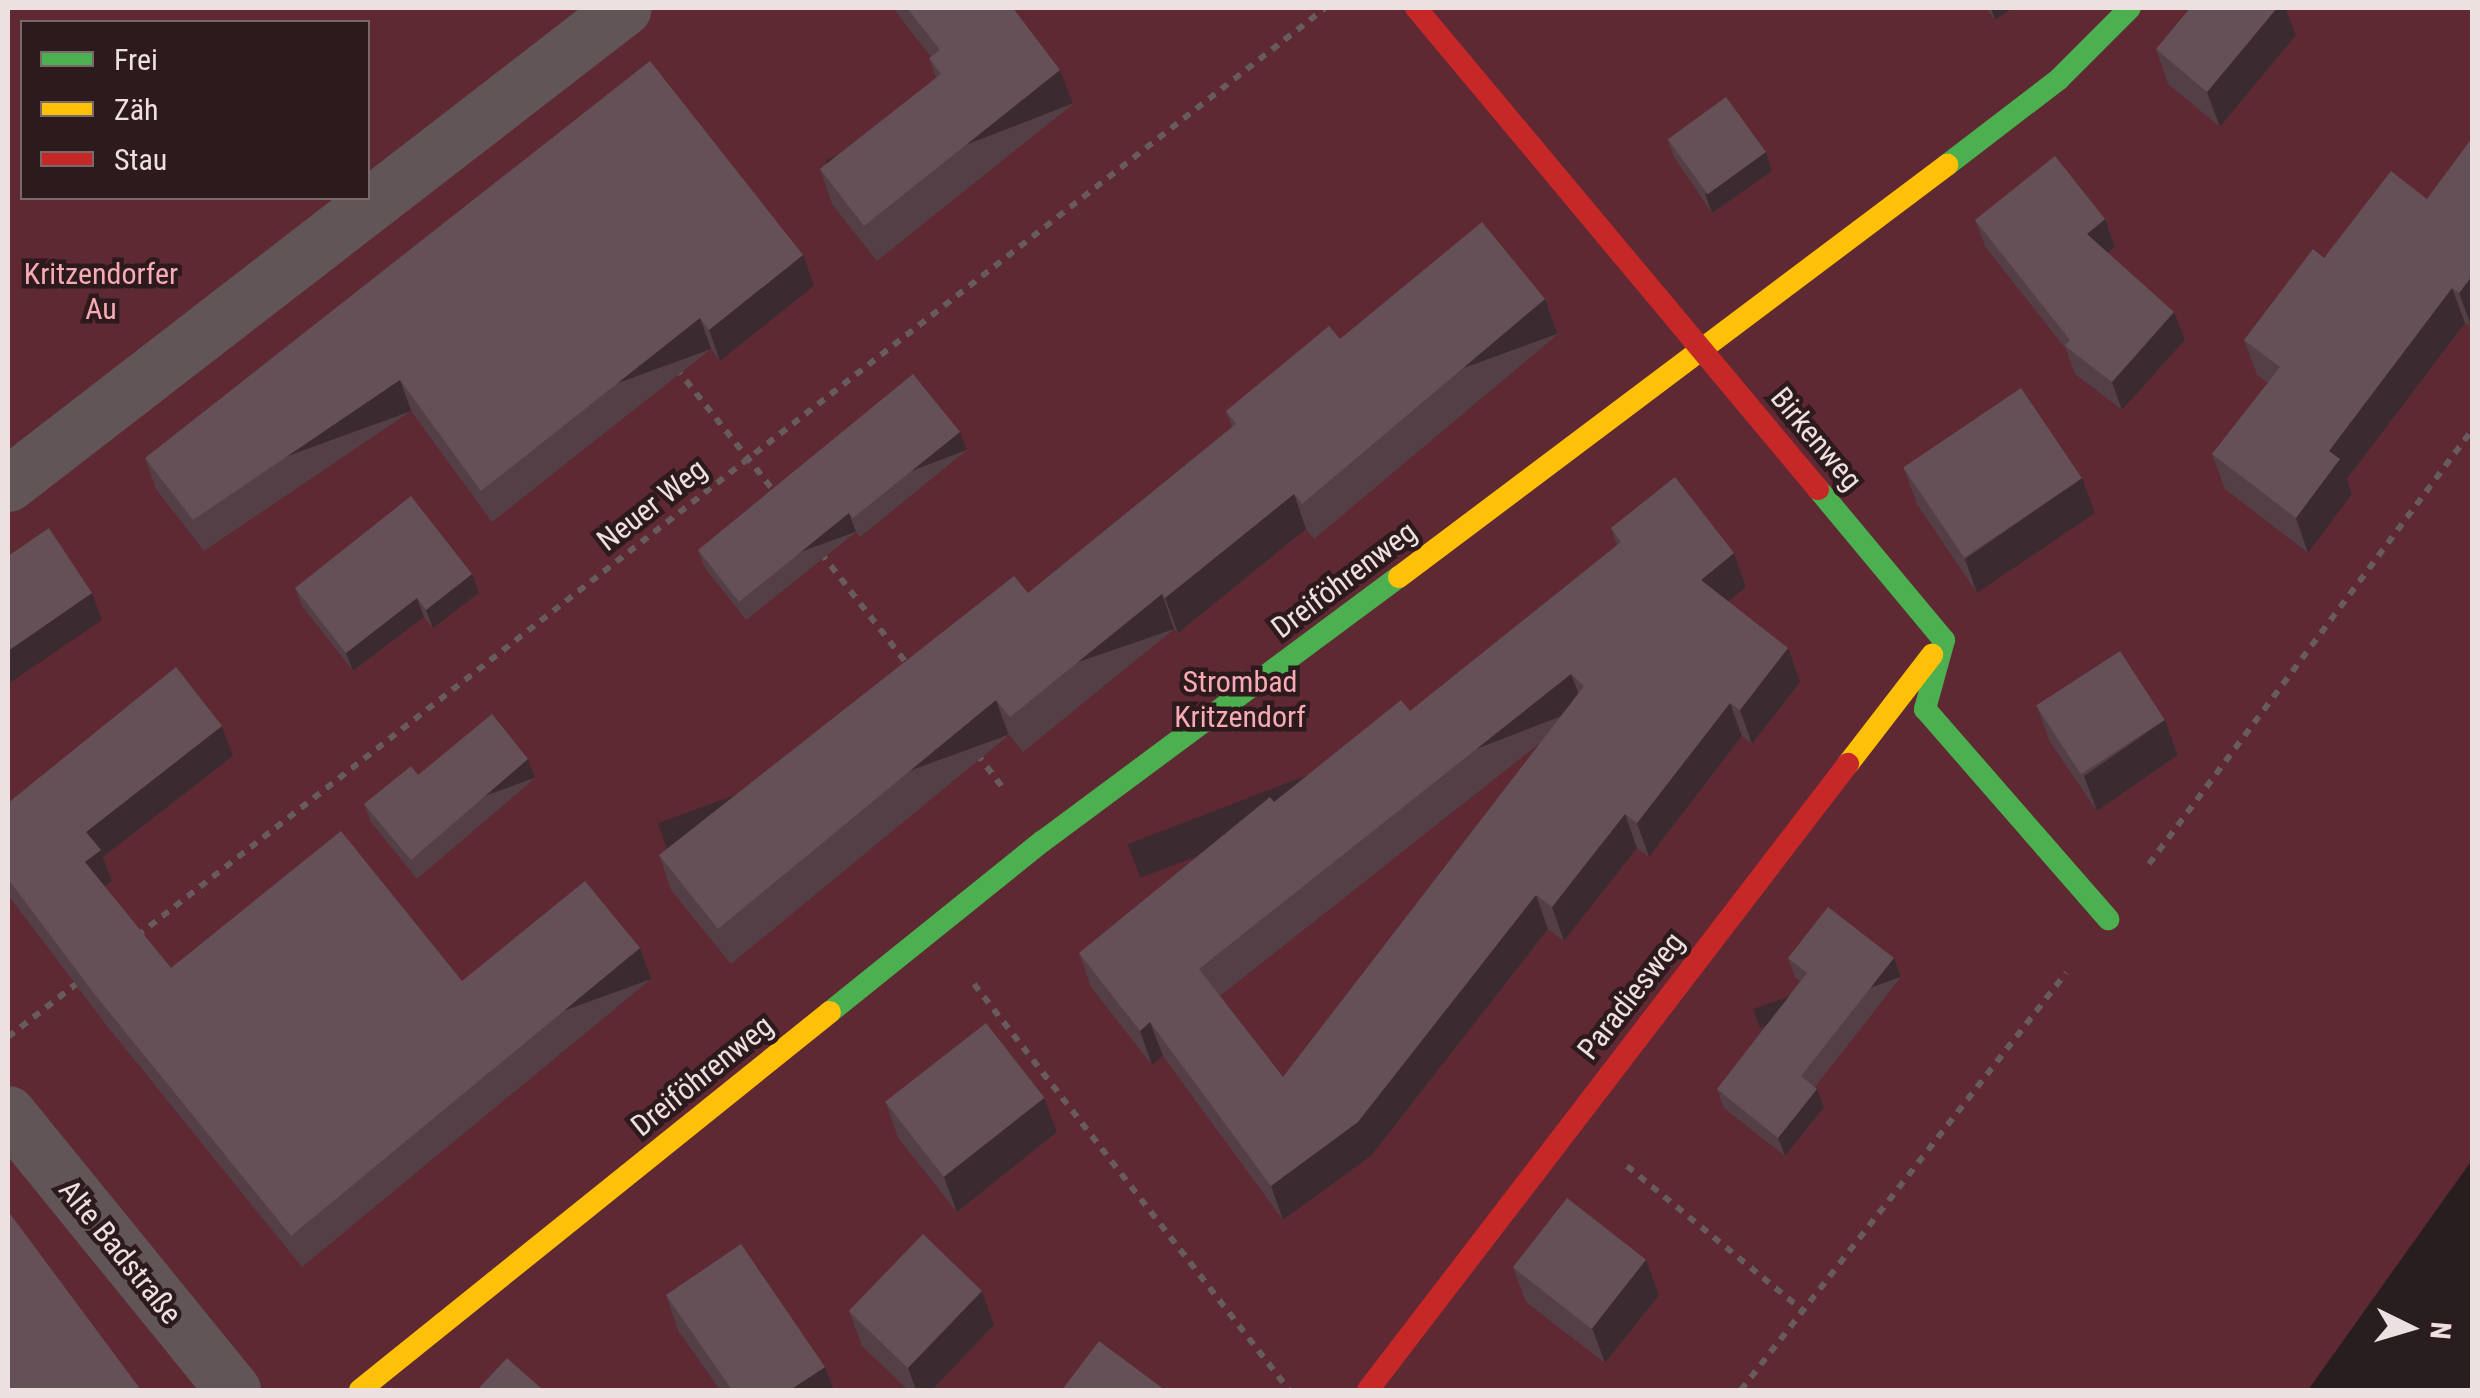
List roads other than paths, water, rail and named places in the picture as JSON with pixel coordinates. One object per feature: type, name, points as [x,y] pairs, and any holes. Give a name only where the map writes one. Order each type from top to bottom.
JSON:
[{"type":"street","points":[[8,484],[624,8]]},
{"type":"street","name":"Birkenweg","points":[[1416,8],[1944,640]]},
{"type":"street","name":"Dreiföhrenweg","points":[[360,1390],[1044,840],[1704,350],[2059,78],[2130,8]]},
{"type":"street","points":[[1944,640],[1925,709],[2108,919]]},
{"type":"street","name":"Paradiesweg","points":[[1368,1390],[1944,640]]},
{"type":"street","name":"Alte Badstraße","points":[[8,1113],[233,1390]]},
{"type":"park label","name":"Kritzendorfer Au","points":[[101,291]]},
{"type":"park label","name":"Strombad Kritzendorf","points":[[1240,699]]}]
